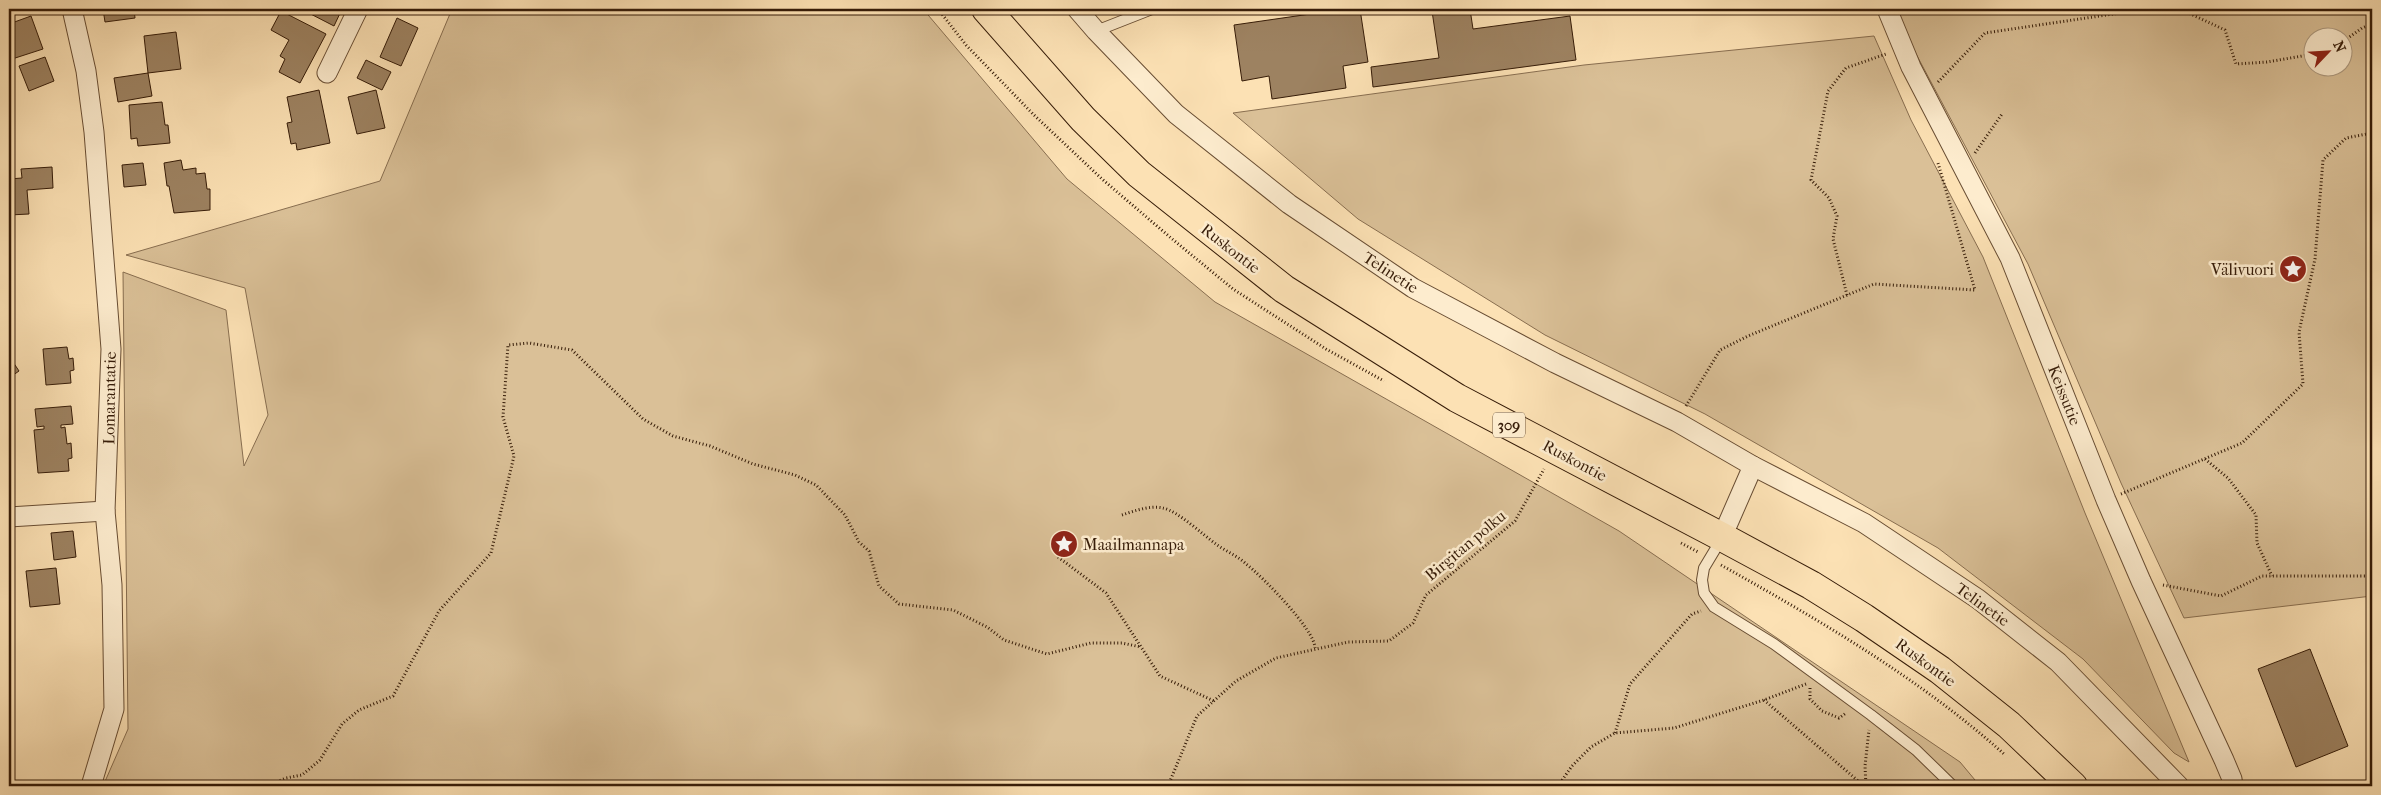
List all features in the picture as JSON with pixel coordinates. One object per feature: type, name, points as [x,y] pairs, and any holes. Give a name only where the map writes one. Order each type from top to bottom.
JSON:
[{"type":"main road","name":"Ruskontie","points":[[986,9],[1083,119],[1139,174],[1284,289],[1457,398],[1811,585],[1940,670],[2009,725],[2073,786]]},
{"type":"street","name":"Lomarantatie","points":[[72,9],[86,71],[94,132],[111,349],[105,511],[112,585],[114,709],[91,786]]},
{"type":"street","points":[[327,73],[358,9]]},
{"type":"street","name":"Telinetie","points":[[1078,9],[1096,31],[1176,114],[1305,216],[1413,288],[1555,363],[1677,422],[1753,466],[1864,523],[1978,599],[2058,662],[2179,786]]},
{"type":"street","name":"Keissutie","points":[[1886,9],[1926,95],[2010,258],[2106,500],[2141,581],[2224,760],[2233,786]]},
{"type":"street","points":[[1722,537],[1753,466]]},
{"type":"street","points":[[9,517],[105,511]]},
{"type":"lane","points":[[1096,31],[1152,9]]},
{"type":"lane","points":[[1722,537],[1704,568],[1702,580],[1704,593],[1714,607],[1774,644],[1858,705],[1916,750],[1953,786]]},
{"type":"path","points":[[1926,95],[1985,33],[2147,9]]},
{"type":"path","points":[[2180,9],[2225,30],[2236,64],[2267,62],[2304,56]]},
{"type":"path","points":[[2354,34],[2372,24]]},
{"type":"path","points":[[1846,295],[1832,239],[1837,216],[1829,198],[1811,180],[1828,91],[1846,68],[1903,48]]},
{"type":"path","points":[[1964,169],[2002,114]]},
{"type":"path","points":[[2106,500],[2242,443],[2303,384],[2299,332],[2316,258],[2322,160],[2346,138],[2372,133]]},
{"type":"path","points":[[1677,422],[1720,350],[1748,336],[1874,284],[1975,290],[1938,160]]},
{"type":"path","points":[[267,786],[286,778],[302,775],[320,760],[342,724],[359,710],[393,696],[439,611],[491,553],[514,456],[503,417],[508,345],[529,343],[572,350],[643,419],[673,436],[710,446],[753,464],[795,475],[816,484],[846,515],[859,542],[869,551],[879,586],[899,604],[953,610],[987,627],[1004,640],[1047,654],[1091,643],[1122,643],[1141,647]]},
{"type":"path","points":[[2204,459],[2228,478],[2256,514],[2256,542],[2272,576]]},
{"type":"path","name":"Birgitan polku","points":[[1168,786],[1197,716],[1236,681],[1276,658],[1348,642],[1389,641],[1413,623],[1426,595],[1515,521],[1544,469]]},
{"type":"path","points":[[1122,515],[1139,509],[1163,508],[1194,526],[1216,545],[1244,562],[1278,594],[1300,620],[1316,649]]},
{"type":"path","points":[[1058,557],[1106,593],[1160,676],[1214,701]]},
{"type":"path","points":[[2141,581],[2221,596],[2262,576],[2372,576]]},
{"type":"path","points":[[1615,734],[1630,684],[1692,614],[1714,607]]},
{"type":"path","points":[[1558,786],[1572,766],[1591,748],[1615,734],[1674,728],[1764,700],[1810,683],[1810,699],[1822,711],[1839,718],[1858,705]]},
{"type":"path","points":[[1764,700],[1865,786]]},
{"type":"path","points":[[1865,786],[1865,766],[1871,715]]},
{"type":"shaded area","points":[[452,9],[923,9],[1067,179],[1215,302],[1619,531],[1960,762],[1980,786],[103,786],[128,729],[123,272],[226,310],[244,466],[268,415],[245,288],[126,255],[380,181]]},
{"type":"shaded area","points":[[1897,9],[2372,9],[2372,596],[2184,618],[2121,483],[2028,264],[1915,52]]},
{"type":"shaded area","points":[[1874,36],[1911,120],[1983,257],[2085,513],[2189,762],[2174,753],[2083,659],[1938,548],[1705,414],[1545,335],[1358,219],[1233,113],[1584,65]]},
{"type":"building","points":[[103,9],[134,9],[135,18],[105,22]]},
{"type":"building","points":[[301,9],[342,9],[334,26]]},
{"type":"building","points":[[1345,9],[1360,9],[1368,62],[1343,66],[1346,88],[1272,99],[1269,76],[1242,81],[1234,25]]},
{"type":"building","points":[[1470,9],[1473,29],[1570,16],[1576,60],[1373,87],[1371,67],[1439,58],[1432,11]]},
{"type":"building","points":[[281,11],[326,34],[300,83],[279,72],[285,59],[280,56],[289,40],[271,30]]},
{"type":"building","points":[[31,16],[43,49],[9,60],[9,24]]},
{"type":"building","points":[[397,18],[418,28],[401,66],[380,57]]},
{"type":"building","points":[[176,32],[181,69],[148,73],[144,36]]},
{"type":"building","points":[[45,57],[54,81],[29,91],[19,66]]},
{"type":"building","points":[[366,60],[391,72],[382,90],[357,78]]},
{"type":"building","points":[[148,73],[152,96],[118,102],[114,78]]},
{"type":"building","points":[[319,90],[330,143],[297,150],[296,143],[291,144],[287,123],[292,122],[287,97]]},
{"type":"building","points":[[376,90],[385,128],[357,134],[348,97]]},
{"type":"building","points":[[162,102],[170,143],[138,146],[137,138],[131,139],[129,105]]},
{"type":"building","points":[[181,160],[183,170],[196,168],[196,174],[205,173],[207,189],[210,189],[210,210],[174,213],[169,186],[167,186],[164,163]]},
{"type":"building","points":[[143,163],[146,185],[124,187],[122,165]]},
{"type":"building","points":[[52,167],[53,188],[27,190],[29,214],[9,215],[9,179],[22,178],[21,169]]},
{"type":"building","points":[[67,347],[69,359],[73,358],[74,370],[70,371],[71,383],[46,385],[43,349]]},
{"type":"building","points":[[11,359],[19,371],[9,378],[9,360]]},
{"type":"building","points":[[71,406],[73,424],[61,425],[61,428],[65,427],[67,444],[71,443],[72,458],[68,459],[69,471],[38,473],[34,430],[44,429],[44,426],[37,427],[35,409]]},
{"type":"building","points":[[73,531],[76,557],[54,560],[51,533]]},
{"type":"building","points":[[56,568],[60,604],[30,607],[26,571]]},
{"type":"building","points":[[2310,649],[2348,746],[2296,767],[2258,669]]},
{"type":"place","name":"Välivuori","points":[[2293,269]]},
{"type":"place","name":"Maailmannapa","points":[[1064,544]]}]
